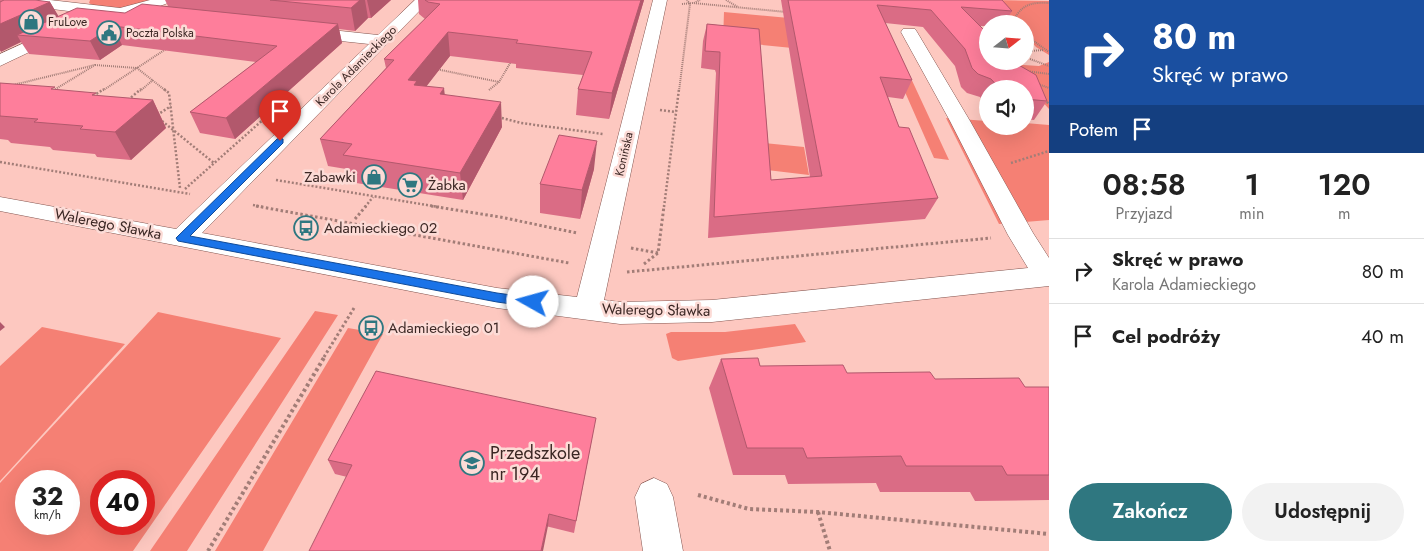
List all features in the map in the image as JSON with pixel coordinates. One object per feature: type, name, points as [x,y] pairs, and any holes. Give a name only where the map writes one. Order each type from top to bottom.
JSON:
[{"type":"street","points":[[11,0],[162,17]]},
{"type":"street","points":[[122,12],[153,5],[162,0]]},
{"type":"street","name":"Karola Adamieckiego","points":[[182,238],[423,0]]},
{"type":"street","name":"Konińska","points":[[588,309],[659,3]]},
{"type":"street","points":[[0,61],[80,9]]},
{"type":"street","points":[[285,30],[382,40]]},
{"type":"street","points":[[909,32],[987,170],[1021,235],[1048,276]]},
{"type":"street","name":"Walerego Sławka","points":[[0,204],[497,298],[620,313],[712,311],[1048,276]]},
{"type":"street","points":[[654,496],[663,551]]},
{"type":"path","points":[[687,0],[691,4]]},
{"type":"path","points":[[691,4],[700,0]]},
{"type":"path","points":[[726,0],[741,8]]},
{"type":"path","points":[[1016,15],[1019,10],[1032,2],[1049,3]]},
{"type":"path","points":[[659,3],[790,13]]},
{"type":"path","points":[[644,264],[658,253],[691,4]]},
{"type":"path","points":[[1034,41],[1049,52]]},
{"type":"path","points":[[90,98],[168,48]]},
{"type":"path","points":[[1034,51],[1045,50]]},
{"type":"path","points":[[489,90],[499,82],[514,58]]},
{"type":"path","points":[[1034,60],[1049,66]]},
{"type":"path","points":[[50,93],[95,65]]},
{"type":"path","points":[[10,85],[95,65],[137,68],[169,93],[180,188]]},
{"type":"path","points":[[430,68],[499,82]]},
{"type":"path","points":[[1024,71],[1049,74]]},
{"type":"path","points":[[125,102],[153,80]]},
{"type":"path","points":[[1034,82],[1049,88]]},
{"type":"path","points":[[1043,98],[1049,104]]},
{"type":"path","points":[[151,119],[171,106]]},
{"type":"path","points":[[494,116],[521,123],[608,135]]},
{"type":"path","points":[[157,120],[162,121],[214,163]]},
{"type":"path","points":[[987,170],[1049,151]]},
{"type":"path","points":[[0,162],[197,196]]},
{"type":"path","points":[[275,180],[569,231],[603,242],[658,253]]},
{"type":"path","points":[[356,219],[373,197]]},
{"type":"path","points":[[249,205],[575,264]]},
{"type":"path","points":[[625,272],[1021,235]]},
{"type":"path","points":[[208,551],[354,308]]},
{"type":"path","points":[[698,495],[749,509],[818,512],[1049,534]]},
{"type":"path","points":[[818,512],[830,551]]},
{"type":"shaded area","points":[[90,0],[158,0],[114,9],[96,7],[89,3]]},
{"type":"shaded area","points":[[993,0],[1049,1],[1049,55],[1034,45],[1034,15],[1007,15]]},
{"type":"shaded area","points":[[724,12],[843,23],[853,54],[723,41]]},
{"type":"shaded area","points":[[890,58],[902,59],[949,160],[934,158]]},
{"type":"shaded area","points":[[1049,62],[1049,109],[1034,93],[1034,80],[1023,80],[1013,70],[1034,70],[1034,66],[1039,66]]},
{"type":"shaded area","points":[[946,118],[979,120],[979,135],[1034,135],[1034,124],[1049,125],[1049,220],[999,224]]},
{"type":"shaded area","points":[[764,143],[804,147],[809,175],[767,170]]},
{"type":"shaded area","points":[[315,311],[338,315],[187,551],[150,551]]},
{"type":"shaded area","points":[[158,312],[281,338],[155,519],[155,470],[90,470],[90,535],[144,535],[133,551],[0,551],[0,483]]},
{"type":"shaded area","points":[[795,324],[806,342],[678,361],[672,358],[666,334],[671,332],[725,332]]},
{"type":"shaded area","points":[[42,327],[125,344],[0,481],[0,366]]},
{"type":"shaded area","points":[[348,328],[383,334],[263,551],[215,551]]},
{"type":"building","points":[[4,0],[50,2],[0,24],[0,2]]},
{"type":"building","points":[[270,0],[360,0],[351,8]]},
{"type":"building","points":[[425,0],[641,0],[612,93],[578,89],[592,52],[516,43],[518,40],[448,32],[408,80],[417,81],[414,85],[444,88],[440,94],[501,102],[460,173],[343,155],[352,144],[320,139],[394,60],[384,59],[440,4]]},
{"type":"building","points":[[788,0],[1002,0],[1012,11],[961,7],[979,25],[979,70],[1027,70],[1036,75],[1047,101],[1034,100],[1034,80],[992,80],[978,74],[972,68],[965,49],[931,10],[877,5],[912,80],[880,77],[899,127],[909,128],[938,198],[714,217],[720,52],[705,51],[707,24],[759,29],[771,180],[822,176]]},
{"type":"building","points":[[142,4],[338,24],[226,118],[190,112],[277,46],[113,26],[90,41],[17,35],[77,8],[125,13]]},
{"type":"building","points":[[0,83],[55,87],[51,89],[96,93],[92,95],[153,100],[115,132],[80,129],[83,126],[34,122],[38,119],[0,116]]},
{"type":"building","points":[[559,135],[597,141],[582,190],[540,184]]},
{"type":"building","points":[[758,358],[760,366],[843,365],[847,373],[930,372],[935,379],[1019,378],[1025,387],[1049,387],[1049,475],[1007,475],[1002,466],[906,466],[901,456],[807,458],[803,448],[747,448],[721,359]]},
{"type":"building","name":"Przedszkole nr 194","points":[[376,371],[596,418],[576,521],[549,514],[541,551],[309,551],[352,465],[328,460]]},
{"type":"place","name":"FruLove","points":[[31,22]]},
{"type":"place","name":"Poczta Polska","points":[[109,33]]},
{"type":"place","name":"Zabawki","points":[[374,177]]},
{"type":"place","name":"Żabka","points":[[410,185]]},
{"type":"place","name":"Adamieckiego 02","points":[[306,228]]},
{"type":"place","name":"Adamieckiego 01","points":[[371,328]]},
{"type":"place","name":"Przedszkole nr 194","points":[[472,463]]},
{"type":"route","points":[[280,141],[182,238],[497,298],[533,302]]}]
